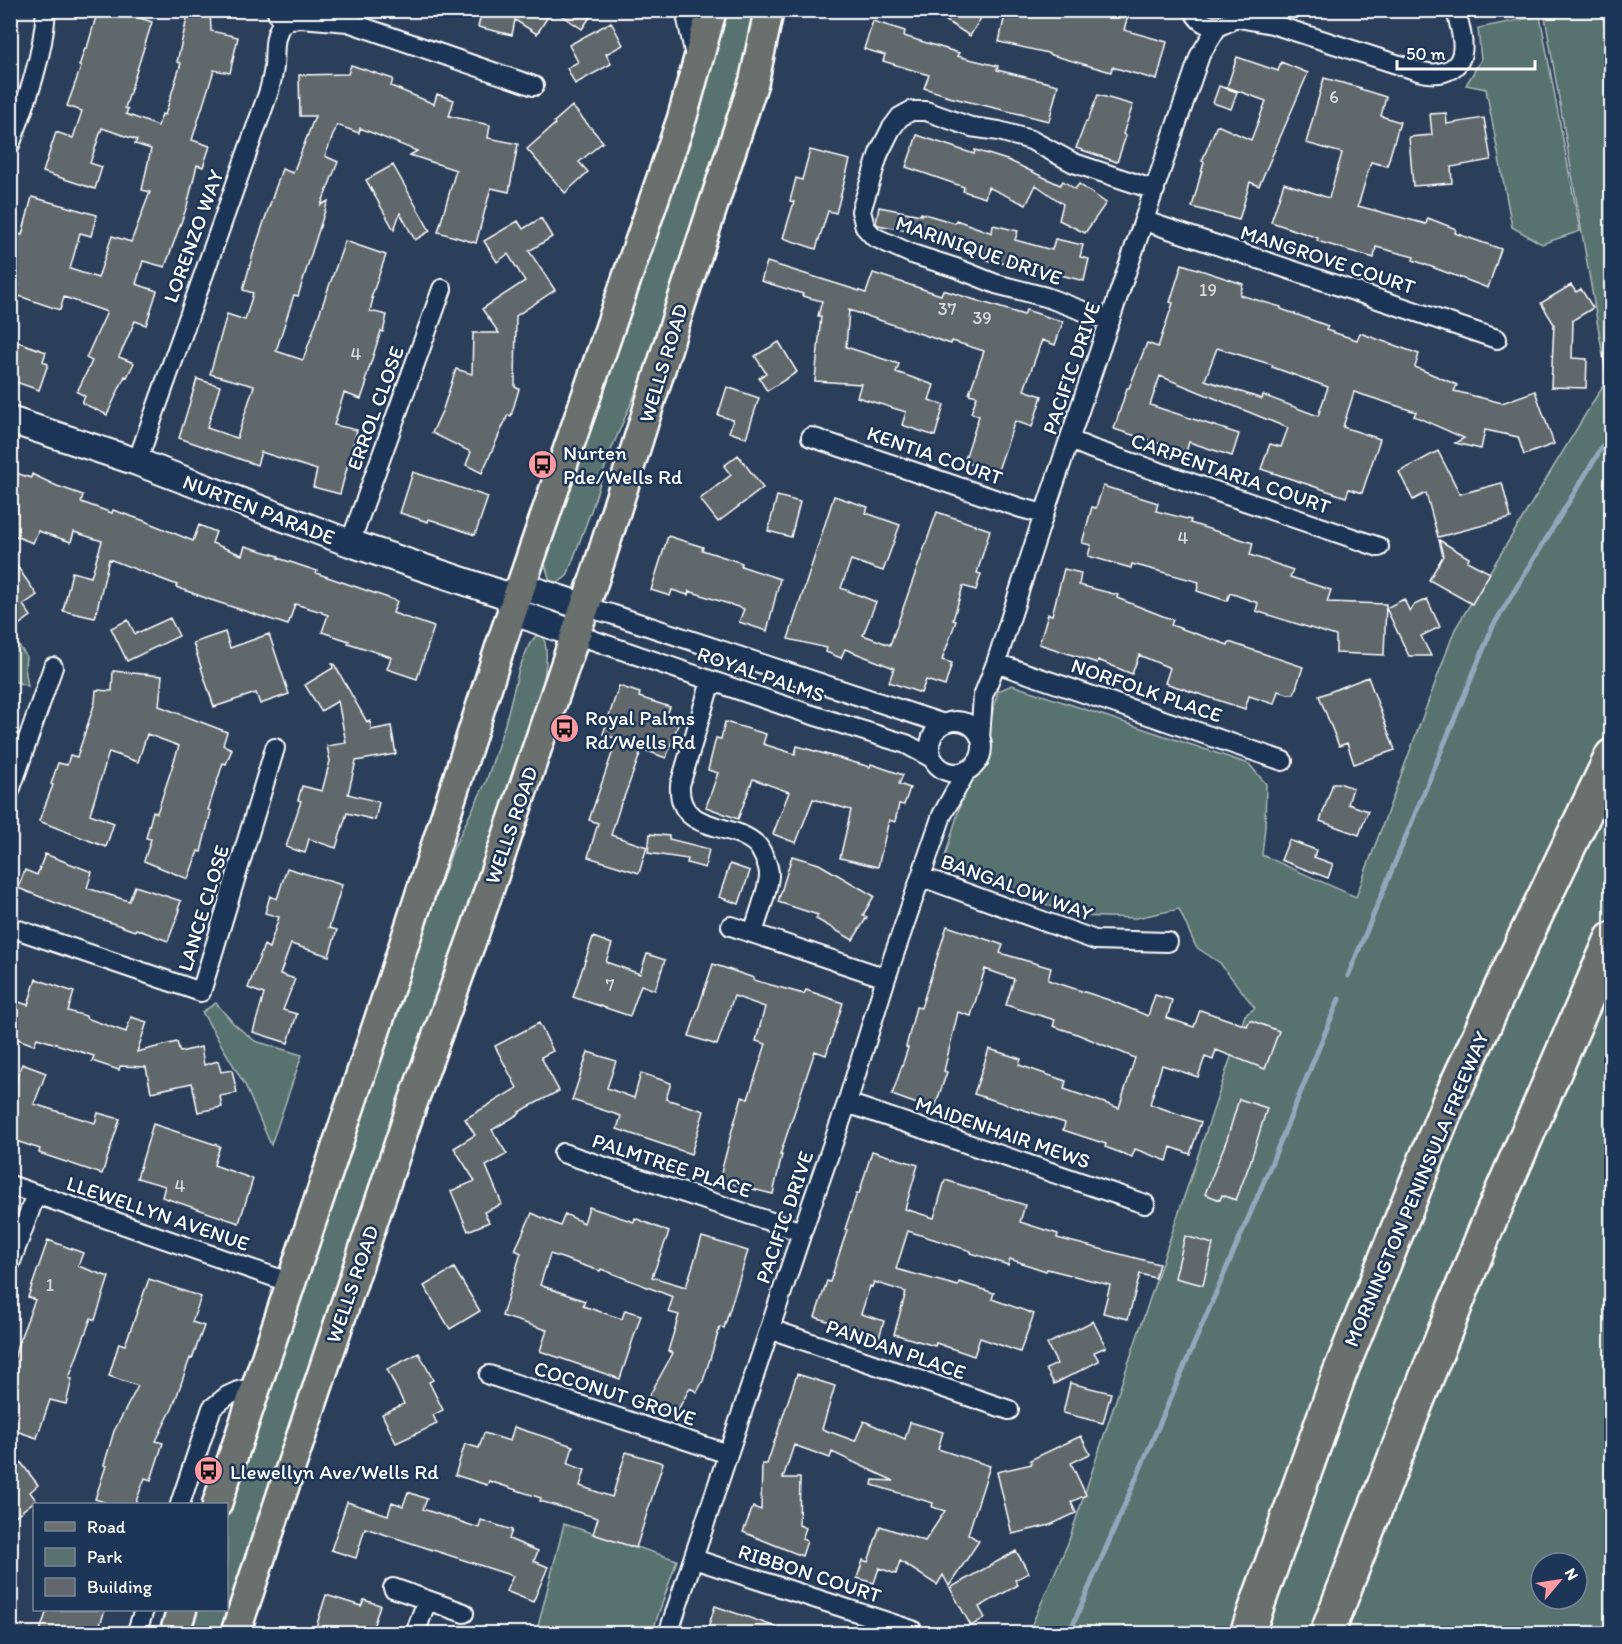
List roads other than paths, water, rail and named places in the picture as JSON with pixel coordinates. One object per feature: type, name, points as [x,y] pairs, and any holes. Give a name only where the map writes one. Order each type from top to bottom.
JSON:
[{"type":"highway","name":"MORNINGTON PENINSULA FREEWAY","points":[[1247,1634],[1339,1375],[1449,1102],[1611,756]]},
{"type":"highway","points":[[1327,1634],[1486,1229],[1611,939]]},
{"type":"highway","points":[[1227,1634],[1339,1375]]},
{"type":"highway","points":[[1336,1634],[1348,1579]]},
{"type":"main road","points":[[217,1503],[400,958],[514,598],[659,185],[696,73],[712,10]]},
{"type":"main road","name":"WELLS ROAD","points":[[235,1634],[412,1105],[475,931],[585,607],[754,81],[769,10]]},
{"type":"main road","points":[[174,1634],[182,1611]]},
{"type":"street","points":[[10,144],[38,67],[45,34],[46,10]]},
{"type":"street","points":[[685,10],[696,73]]},
{"type":"street","points":[[1222,16],[1272,24],[1431,74],[1442,73],[1454,67],[1461,59],[1463,48],[1456,10]]},
{"type":"street","name":"PACIFIC DRIVE","points":[[980,738],[983,696],[996,663],[1044,514],[1200,55],[1222,16]]},
{"type":"street","name":"LORENZO WAY","points":[[136,462],[266,99],[274,68],[279,17],[348,22],[534,86]]},
{"type":"street","name":"MARINIQUE DRIVE","points":[[1110,321],[1046,297],[996,284],[912,254],[874,237],[865,227],[861,211],[879,153],[900,117],[911,111],[926,111],[971,127],[999,131],[1031,140],[1074,163],[1155,190]]},
{"type":"street","name":"MANGROVE COURT","points":[[1145,221],[1497,339]]},
{"type":"street","name":"ERROL CLOSE","points":[[350,543],[442,289]]},
{"type":"street","name":"NURTEN PARADE","points":[[10,420],[136,462],[350,543],[514,598],[585,607]]},
{"type":"street","name":"KENTIA COURT","points":[[811,437],[1044,514]]},
{"type":"street","name":"CARPENTARIA COURT","points":[[1070,440],[1379,547]]},
{"type":"street","name":"NURTEN PARADE","points":[[514,598],[575,634]]},
{"type":"street","name":"ROYAL PALMS","points":[[585,607],[816,683],[950,723]]},
{"type":"street","name":"ROYAL PALMS","points":[[575,634],[906,744],[937,763]]},
{"type":"street","name":"NORFOLK PLACE","points":[[996,663],[1283,761]]},
{"type":"street","points":[[10,791],[53,667]]},
{"type":"street","points":[[711,681],[680,785],[680,796],[682,805],[691,817],[743,837],[755,843],[760,849],[768,865],[769,877],[753,933]]},
{"type":"street","points":[[806,712],[816,683]]},
{"type":"street","name":"PACIFIC DRIVE","points":[[950,723],[983,696]]},
{"type":"street","points":[[950,723],[971,726],[980,738],[981,753],[973,766],[958,773],[949,772],[937,763],[930,742],[937,729],[950,723]]},
{"type":"street","name":"LANCE CLOSE","points":[[10,927],[201,992],[275,747]]},
{"type":"street","name":"PACIFIC DRIVE","points":[[937,763],[942,815]]},
{"type":"street","name":"PACIFIC DRIVE","points":[[668,1634],[942,815],[967,770]]},
{"type":"street","name":"BANGALOW WAY","points":[[922,877],[1095,940],[1168,942]]},
{"type":"street","points":[[731,926],[886,978]]},
{"type":"street","name":"MAIDENHAIR MEWS","points":[[847,1102],[1145,1204]]},
{"type":"street","name":"PALMTREE PLACE","points":[[563,1153],[802,1232]]},
{"type":"street","name":"LLEWELLYN AVENUE","points":[[10,1185],[291,1282]]},
{"type":"street","points":[[10,1264],[36,1194]]},
{"type":"street","name":"PANDAN PLACE","points":[[770,1329],[1009,1410]]},
{"type":"street","name":"COCONUT GROVE","points":[[489,1375],[728,1454]]},
{"type":"street","points":[[180,1503],[212,1408],[227,1396],[257,1387]]},
{"type":"street","name":"RIBBON COURT","points":[[694,1558],[912,1630]]},
{"type":"street","points":[[393,1588],[464,1613]]},
{"type":"street","points":[[415,1634],[427,1600]]},
{"type":"street","points":[[136,1634],[144,1611]]},
{"type":"waterway","points":[[1603,10],[1612,51]]},
{"type":"waterway","points":[[1348,976],[1493,626],[1612,431]]},
{"type":"waterway","points":[[1069,1634],[1262,1186],[1339,999]]},
{"type":"place","name":"Nurten Pde/Wells Rd","points":[[542,464]]},
{"type":"place","name":"Royal Palms Rd/Wells Rd","points":[[564,729]]},
{"type":"place","name":"Llewellyn Ave/Wells Rd","points":[[209,1471]]}]
